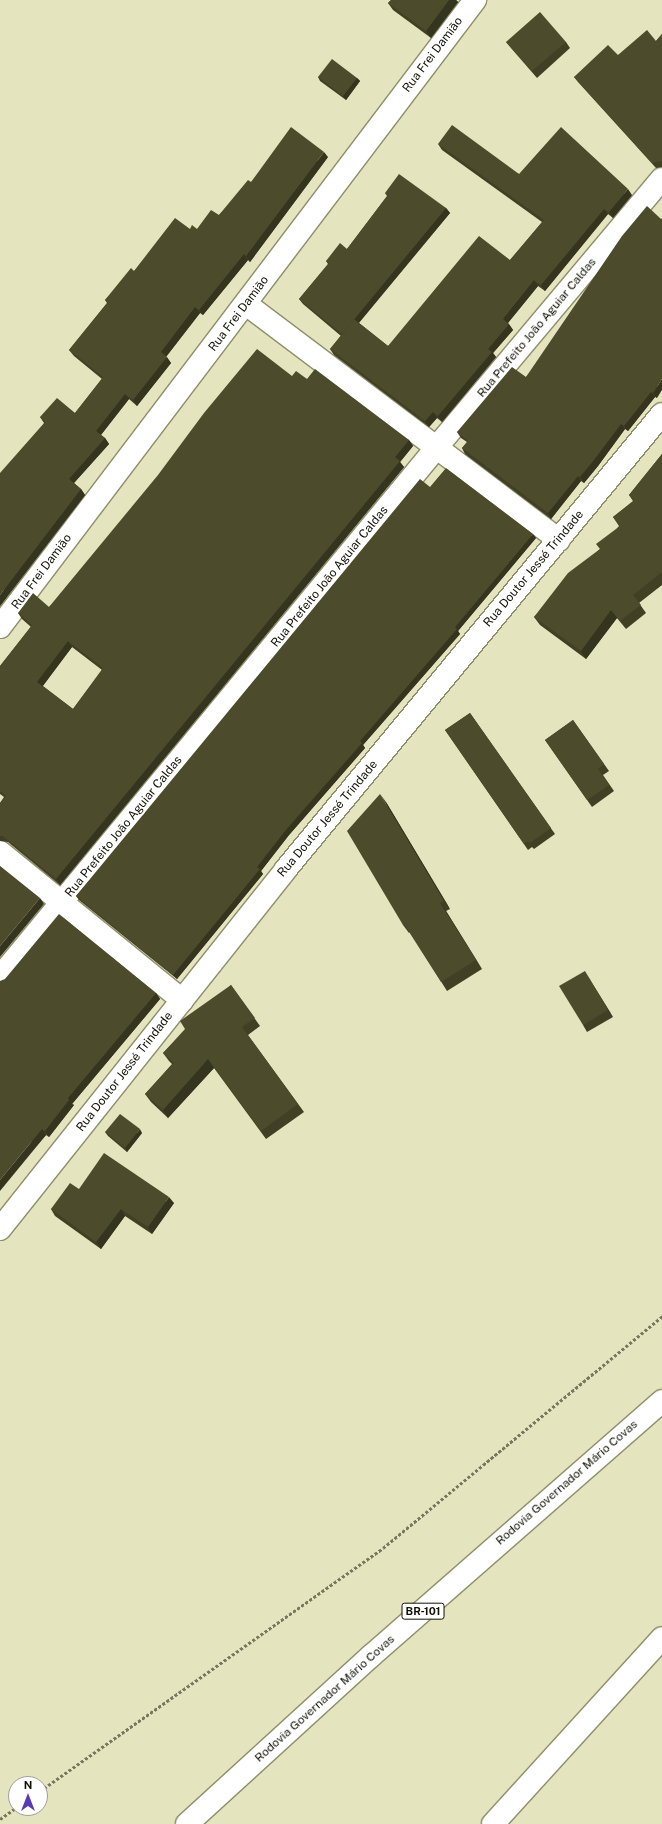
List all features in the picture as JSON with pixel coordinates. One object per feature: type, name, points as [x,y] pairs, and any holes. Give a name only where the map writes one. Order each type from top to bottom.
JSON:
[{"type":"main road","name":"Rua Frei Damião","points":[[0,627],[475,0]]},
{"type":"main road","name":"Rua Prefeito João Aguiar Caldas","points":[[0,977],[436,448],[662,179]]},
{"type":"main road","points":[[246,304],[559,540]]},
{"type":"main road","name":"Rua Doutor Jessé Trindade","points":[[0,1229],[291,863],[662,414]]},
{"type":"main road","points":[[0,852],[182,1000]]},
{"type":"main road","name":"Rodovia Governador Mário Covas","points":[[187,1824],[371,1656],[662,1401]]},
{"type":"main road","points":[[493,1824],[662,1638]]},
{"type":"path","points":[[48,1785],[383,1548],[662,1316]]},
{"type":"building","points":[[391,0],[449,0],[426,31],[388,3]]},
{"type":"building","points":[[540,12],[566,42],[532,71],[506,42]]},
{"type":"building","points":[[647,30],[656,41],[662,34],[662,162],[652,163],[574,77],[608,45],[618,55]]},
{"type":"building","points":[[332,59],[357,78],[343,96],[318,77]]},
{"type":"building","points":[[452,125],[519,174],[561,127],[628,189],[609,212],[604,209],[541,285],[534,280],[503,319],[509,324],[488,349],[492,352],[438,416],[433,412],[425,421],[330,349],[354,319],[388,346],[479,236],[510,260],[544,220],[438,144]]},
{"type":"building","points":[[291,127],[324,152],[246,256],[244,254],[199,310],[195,307],[161,352],[167,357],[133,400],[125,394],[96,431],[105,438],[69,479],[81,489],[0,595],[0,473],[45,422],[40,417],[57,398],[75,413],[103,377],[69,350],[108,302],[105,300],[131,268],[134,271],[175,218],[190,229],[192,225],[197,229],[211,210],[219,215],[248,180],[251,182]]},
{"type":"building","points":[[399,174],[446,208],[342,334],[299,299],[329,263],[326,261],[340,243],[347,249],[388,195],[385,193]]},
{"type":"building","points":[[647,206],[661,219],[662,218],[662,379],[653,393],[651,392],[624,426],[621,424],[594,460],[580,477],[578,476],[548,513],[462,448],[468,441],[457,432],[512,367],[526,377],[622,236]]},
{"type":"building","points":[[257,349],[292,376],[296,371],[307,379],[315,369],[409,440],[395,457],[400,461],[56,879],[3,836],[0,836],[0,803],[6,796],[0,791],[0,666],[32,625],[18,613],[33,593],[49,607],[158,475],[204,413]],"holes":[[[68,641],[103,668],[73,709],[37,682]]]},
{"type":"building","points":[[662,454],[662,572],[633,595],[641,605],[620,621],[611,610],[581,651],[534,617],[568,573],[600,549],[596,544],[620,526],[613,517],[634,501],[629,495]]},
{"type":"building","points":[[446,468],[533,534],[455,627],[457,629],[360,741],[362,743],[285,831],[257,867],[260,869],[173,975],[76,896],[420,479],[430,487]]},
{"type":"building","points":[[470,713],[551,828],[530,843],[528,841],[524,844],[445,730]]},
{"type":"building","points":[[573,720],[604,764],[598,769],[609,785],[587,800],[545,740]]},
{"type":"building","points":[[380,794],[444,901],[440,903],[476,960],[441,982],[404,924],[403,925],[347,831]]},
{"type":"building","points":[[0,866],[40,898],[0,946]]},
{"type":"building","points":[[59,914],[156,993],[68,1098],[69,1100],[45,1131],[42,1129],[0,1180],[0,981],[5,979]]},
{"type":"building","points":[[585,971],[608,1010],[583,1025],[559,986]]},
{"type":"building","points":[[231,985],[255,1018],[242,1027],[298,1104],[261,1131],[208,1059],[163,1110],[145,1094],[174,1063],[163,1053],[185,1029],[180,1021]]},
{"type":"building","points":[[120,1114],[140,1129],[125,1148],[105,1132]]},
{"type":"building","points":[[104,1153],[169,1197],[148,1227],[121,1209],[96,1242],[51,1209],[70,1183],[79,1189]]}]
